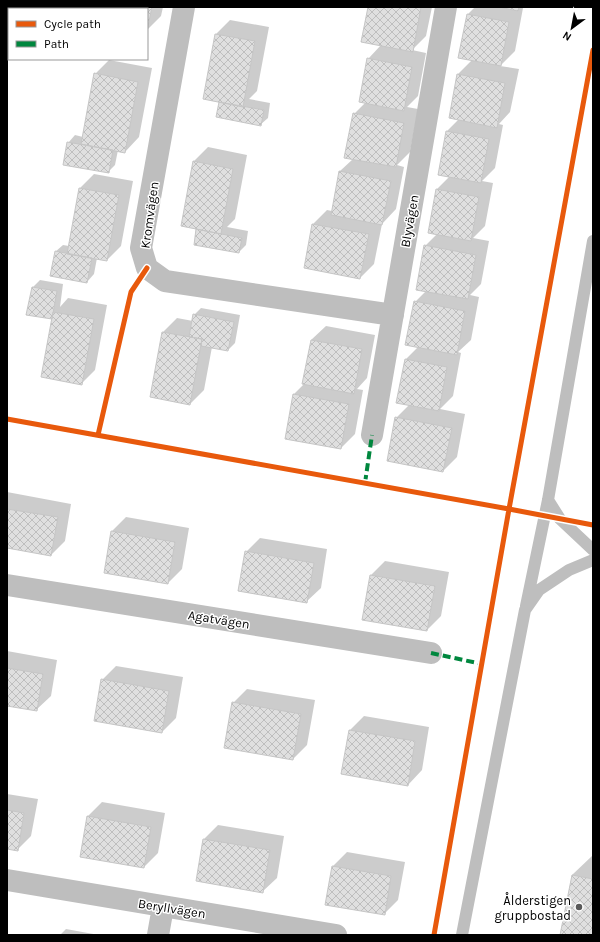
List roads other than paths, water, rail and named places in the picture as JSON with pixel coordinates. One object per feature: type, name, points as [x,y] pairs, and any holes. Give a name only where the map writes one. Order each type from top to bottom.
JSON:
[{"type":"street","name":"Kromvägen","points":[[184,7],[141,248],[147,268],[165,281],[393,315]]},
{"type":"street","name":"Blyvägen","points":[[372,435],[446,7]]},
{"type":"street","name":"Agatvägen","points":[[7,585],[431,653]]},
{"type":"street","name":"Beryllvägen","points":[[7,880],[336,935]]},
{"type":"street","points":[[158,935],[163,907]]},
{"type":"lane","points":[[462,935],[525,610],[548,500],[593,241]]},
{"type":"lane","points":[[548,500],[560,519],[593,550]]},
{"type":"lane","points":[[525,610],[539,590],[569,570],[593,560]]},
{"type":"place","name":"Ålderstigen gruppbostad","points":[[579,907]]}]
